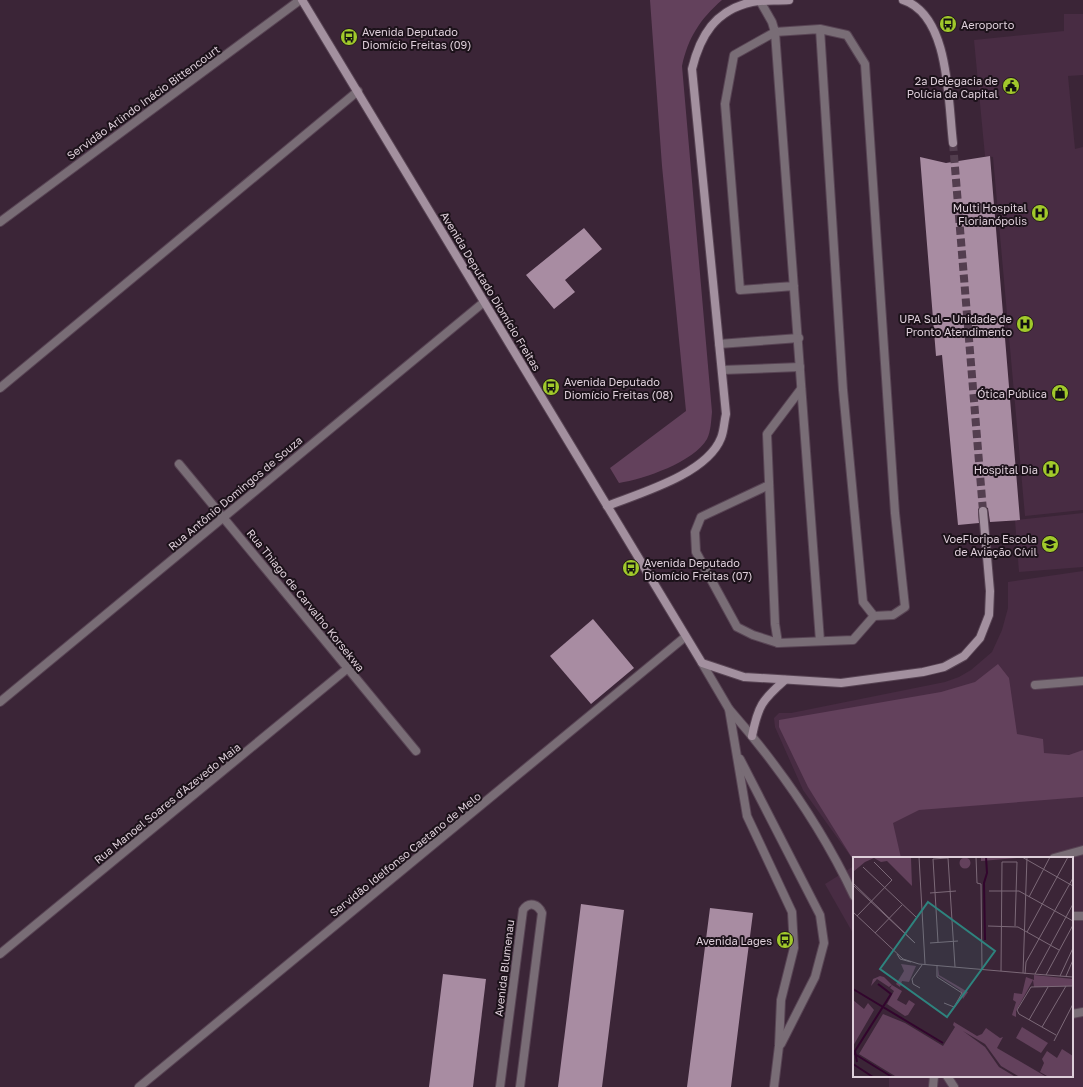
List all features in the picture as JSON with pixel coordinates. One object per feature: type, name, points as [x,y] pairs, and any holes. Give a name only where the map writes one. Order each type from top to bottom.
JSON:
[{"type":"street","name":"Avenida Deputado Diomício Freitas","points":[[301,0],[358,91],[702,663]]},
{"type":"street","name":"Servidão Arlindo Inácio Bittencourt","points":[[0,222],[301,0]]},
{"type":"street","points":[[607,506],[686,473],[708,459],[721,439],[726,414],[692,69],[698,46],[710,26],[728,11],[752,2],[789,0]]},
{"type":"street","points":[[903,0],[910,2],[927,16],[938,37],[944,64],[953,143]]},
{"type":"street","points":[[760,1],[772,22],[775,32],[799,338],[801,389],[820,641]]},
{"type":"street","points":[[820,29],[843,390],[863,602],[874,616]]},
{"type":"street","points":[[769,485],[701,517],[695,532],[696,552],[737,627],[753,635],[778,643],[853,640],[874,616],[893,615],[906,607],[895,513],[865,64],[847,34],[820,29],[775,32],[734,55],[725,104],[740,290],[794,286]]},
{"type":"street","points":[[0,388],[358,91]]},
{"type":"street","name":"Rua Antônio Domingos de Souza","points":[[0,702],[484,302]]},
{"type":"street","points":[[720,344],[799,338]]},
{"type":"street","points":[[722,370],[800,367]]},
{"type":"street","points":[[778,643],[775,624],[767,434],[801,389]]},
{"type":"street","name":"Rua Thiago de Carvalho Korsekwa","points":[[178,464],[224,517],[416,751]]},
{"type":"street","points":[[702,663],[744,677],[841,683],[923,672],[944,667],[964,656],[980,638],[989,615],[990,591],[982,511]]},
{"type":"street","name":"Servidão Idelfonso Caetano de Melo","points":[[139,1087],[685,637]]},
{"type":"street","points":[[702,663],[729,709],[752,736],[805,807],[843,873],[853,894]]},
{"type":"street","name":"Rua Manoel Soares d'Azevedo Maia","points":[[0,954],[348,668]]},
{"type":"street","points":[[752,736],[757,712],[767,696],[785,680]]},
{"type":"street","points":[[1035,686],[1083,681]]},
{"type":"street","points":[[729,709],[747,816],[792,912],[794,948],[781,1000],[779,1046],[774,1087]]},
{"type":"street","points":[[736,750],[820,914],[824,943],[815,976],[779,1046]]},
{"type":"street","points":[[1058,857],[1083,850]]},
{"type":"street","name":"Avenida Blumenau","points":[[500,1087],[522,910],[529,905],[536,905],[540,906],[542,913],[520,1087]]},
{"type":"street","points":[[1073,1014],[1083,1012]]},
{"type":"street","points":[[933,1087],[934,1077]]},
{"type":"street","points":[[948,1077],[954,1087]]},
{"type":"shaded area","points":[[650,0],[722,0],[707,14],[691,38],[682,66],[712,412],[707,439],[701,447],[691,455],[668,468],[641,478],[619,483],[610,468],[686,411],[662,166]]},
{"type":"shaded area","name":"Multi Hospital Florianópolis","points":[[1064,14],[1083,14],[1083,75],[1068,76],[1075,149],[1083,147],[1083,510],[1025,516],[993,157],[985,156],[974,40],[1064,31]]},
{"type":"shaded area","name":"VoeFloripa Escola de Aviação Cívil","points":[[1083,513],[1083,567],[1019,572],[1015,520]]},
{"type":"shaded area","points":[[1083,571],[1083,1087],[889,1087],[889,1077],[1073,1077],[1073,857],[853,857],[853,860],[803,790],[775,727],[774,718],[779,713],[791,713],[945,682],[959,677],[971,670],[992,652],[1002,630],[1008,608],[1008,582]]},
{"type":"shaded area","points":[[998,664],[1009,678],[1017,734],[1043,739],[1044,753],[1069,755],[1083,750],[1083,797],[919,810],[893,823],[901,857],[853,857],[853,859],[808,787],[779,727],[779,720],[941,692],[975,682]]},
{"type":"shaded area","points":[[853,867],[853,933],[825,884]]},
{"type":"building","points":[[990,156],[1020,520],[990,522],[988,508],[983,506],[978,509],[979,523],[958,525],[942,355],[936,356],[920,157],[946,163]]},
{"type":"building","points":[[584,228],[602,249],[565,280],[575,292],[554,309],[526,275]]},
{"type":"building","points":[[593,619],[634,668],[591,704],[550,656]]},
{"type":"building","points":[[581,904],[624,910],[602,1087],[558,1087]]},
{"type":"building","points":[[710,908],[753,913],[731,1087],[687,1087]]},
{"type":"building","points":[[443,974],[486,979],[473,1087],[429,1087]]},
{"type":"tunnel","points":[[953,143],[983,511]]},
{"type":"place","name":"Aeroporto","points":[[948,24]]},
{"type":"place","name":"Avenida Deputado Diomício Freitas (09)","points":[[349,37]]},
{"type":"place","name":"2ª Delegacia de Polícia da Capital","points":[[1011,86]]},
{"type":"place","name":"Multi Hospital Florianópolis","points":[[1040,213]]},
{"type":"place","name":"UPA Sul – Unidade de Pronto Atendimento","points":[[1025,324]]},
{"type":"place","name":"Avenida Deputado Diomício Freitas (08)","points":[[551,387]]},
{"type":"place","name":"Ótica Pública","points":[[1060,393]]},
{"type":"place","name":"Hospital Dia","points":[[1051,469]]},
{"type":"place","name":"VoeFloripa Escola de Aviação Cívil","points":[[1050,544]]},
{"type":"place","name":"Avenida Deputado Diomício Freitas (07)","points":[[631,568]]},
{"type":"place","name":"Avenida Lages","points":[[785,940]]}]
